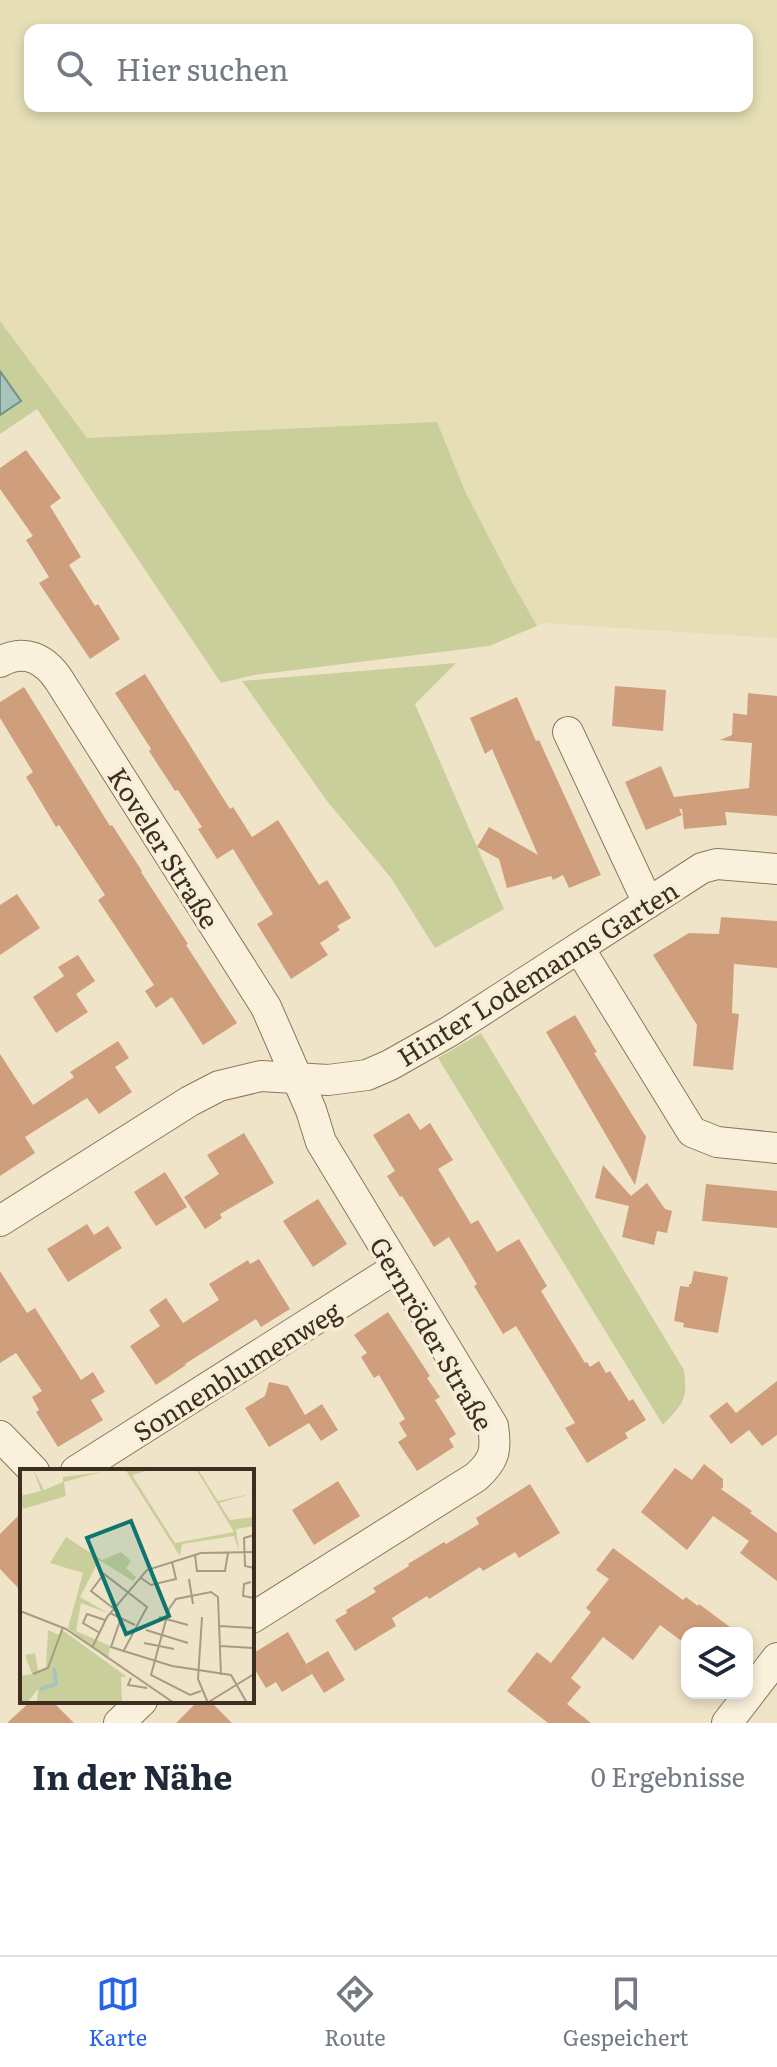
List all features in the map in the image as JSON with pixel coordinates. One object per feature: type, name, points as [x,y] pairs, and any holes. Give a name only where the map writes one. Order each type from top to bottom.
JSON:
[{"type":"street","name":"Koveler Straße","points":[[0,662],[29,656],[51,668],[266,1007],[297,1079]]},
{"type":"street","points":[[568,732],[648,903]]},
{"type":"street","name":"Hinter Lodemanns Garten","points":[[0,1221],[190,1101],[219,1086],[261,1076],[328,1080],[367,1075],[450,1031],[702,868],[717,864],[777,869]]},
{"type":"street","points":[[579,948],[692,1132],[717,1142],[777,1148]]},
{"type":"street","name":"Gernröder Straße","points":[[254,1617],[476,1477],[489,1465],[496,1444],[493,1426],[321,1142],[297,1079]]},
{"type":"street","name":"Sonnenblumenweg","points":[[79,1469],[396,1268]]},
{"type":"street","points":[[727,1723],[777,1658]]},
{"type":"street","points":[[119,1723],[140,1703]]},
{"type":"shaded area","points":[[0,0],[777,0],[777,638],[544,623],[537,626],[465,491],[437,423],[87,438],[0,321]]},
{"type":"green space","points":[[0,321],[87,438],[437,422],[465,491],[537,626],[489,646],[254,675],[221,683],[37,409],[0,434]]},
{"type":"green space","points":[[456,663],[415,704],[504,909],[435,948],[391,878],[327,801],[242,681]]},
{"type":"green space","points":[[481,1033],[684,1370],[682,1401],[663,1425],[438,1058]]},
{"type":"water","points":[[0,371],[21,401],[0,415]]},
{"type":"building","points":[[26,450],[61,498],[50,506],[81,557],[69,565],[120,639],[90,659],[39,583],[49,577],[26,540],[33,536],[0,489],[0,468]]},
{"type":"building","points":[[145,674],[230,809],[233,807],[252,837],[278,820],[319,885],[327,880],[351,918],[337,926],[340,930],[320,943],[328,955],[291,979],[257,924],[273,914],[233,849],[217,859],[198,829],[202,827],[149,751],[151,749],[115,693]]},
{"type":"building","points":[[615,686],[666,690],[663,731],[612,726]]},
{"type":"building","points":[[24,687],[237,1023],[203,1045],[172,997],[156,1008],[145,991],[154,985],[98,900],[105,895],[59,825],[56,827],[26,777],[33,772],[0,718],[0,702]]},
{"type":"building","points":[[748,693],[777,696],[777,816],[725,812],[727,825],[684,829],[682,809],[679,809],[682,815],[646,830],[625,782],[661,766],[674,797],[749,788],[752,743],[720,740],[732,735],[733,713],[747,715]]},
{"type":"building","points":[[517,697],[601,875],[569,888],[563,875],[553,880],[551,876],[507,888],[499,859],[477,847],[489,827],[538,855],[492,749],[485,754],[470,718]]},
{"type":"building","points":[[17,894],[40,928],[0,955],[0,905]]},
{"type":"building","points":[[721,917],[777,921],[777,968],[734,964],[732,1013],[739,1014],[733,1070],[693,1066],[697,1025],[653,955],[689,933],[719,934]]},
{"type":"building","points":[[78,955],[95,981],[76,994],[88,1012],[56,1033],[33,997],[64,976],[58,967]]},
{"type":"building","points":[[575,1015],[597,1052],[594,1053],[646,1137],[635,1185],[546,1032]]},
{"type":"building","points":[[118,1041],[129,1058],[115,1067],[132,1092],[99,1114],[87,1098],[25,1137],[35,1153],[0,1176],[0,1054],[33,1105],[74,1077],[70,1072]]},
{"type":"building","points":[[409,1113],[420,1130],[430,1123],[453,1160],[438,1169],[471,1224],[478,1220],[497,1252],[519,1239],[547,1286],[541,1291],[585,1363],[590,1367],[599,1361],[606,1373],[610,1371],[629,1401],[633,1399],[646,1420],[625,1433],[628,1438],[587,1463],[565,1428],[575,1423],[516,1326],[503,1334],[449,1237],[434,1247],[387,1176],[395,1171],[373,1135]]},
{"type":"building","points":[[244,1133],[274,1183],[220,1214],[222,1218],[205,1229],[184,1197],[219,1174],[207,1155]]},
{"type":"building","points":[[603,1165],[631,1196],[647,1183],[665,1209],[672,1211],[667,1233],[657,1231],[654,1245],[622,1237],[629,1206],[595,1198]]},
{"type":"building","points":[[165,1172],[187,1207],[156,1226],[134,1192]]},
{"type":"building","points":[[706,1184],[777,1191],[777,1228],[702,1221]]},
{"type":"building","points":[[318,1199],[347,1244],[313,1267],[283,1221]]},
{"type":"building","points":[[87,1224],[94,1235],[108,1226],[122,1248],[68,1282],[47,1249]]},
{"type":"building","points":[[259,1259],[290,1309],[261,1327],[256,1319],[156,1385],[130,1346],[160,1326],[149,1310],[166,1298],[183,1323],[219,1300],[209,1284],[248,1260],[250,1264]]},
{"type":"building","points":[[0,1271],[27,1313],[35,1308],[81,1380],[93,1372],[105,1392],[91,1400],[103,1420],[58,1447],[36,1412],[39,1410],[32,1397],[42,1391],[16,1353],[0,1363]]},
{"type":"building","points":[[694,1271],[728,1277],[718,1333],[683,1327],[684,1323],[674,1321],[680,1286],[689,1287]]},
{"type":"building","points":[[388,1312],[430,1376],[427,1378],[440,1397],[435,1400],[456,1434],[449,1439],[454,1447],[417,1471],[398,1442],[407,1436],[399,1423],[405,1419],[379,1375],[374,1378],[361,1357],[367,1353],[354,1335]]},
{"type":"building","points":[[777,1381],[777,1435],[762,1446],[749,1430],[731,1444],[709,1416],[727,1402],[736,1413]]},
{"type":"building","points":[[269,1382],[288,1386],[305,1415],[322,1404],[338,1430],[321,1441],[309,1423],[269,1447],[245,1408],[265,1396]]},
{"type":"building","points":[[704,1464],[723,1479],[721,1489],[777,1533],[777,1581],[740,1553],[749,1541],[713,1516],[687,1550],[641,1512],[675,1468],[692,1480]]},
{"type":"building","points":[[338,1481],[360,1516],[314,1545],[292,1510]]},
{"type":"building","points":[[530,1484],[560,1533],[519,1558],[515,1552],[483,1571],[480,1567],[429,1599],[427,1596],[392,1618],[396,1626],[355,1651],[335,1620],[376,1592],[373,1588],[444,1542],[446,1544],[479,1524],[476,1518]]},
{"type":"building","points":[[20,1514],[20,1590],[0,1569],[0,1534]]},
{"type":"building","points":[[613,1548],[683,1600],[686,1597],[699,1604],[730,1627],[681,1627],[681,1641],[660,1625],[633,1660],[603,1637],[571,1678],[581,1687],[567,1704],[591,1723],[548,1723],[507,1691],[537,1652],[551,1663],[591,1612],[586,1608],[609,1579],[596,1570]]},
{"type":"building","points":[[288,1632],[312,1674],[282,1692],[276,1682],[266,1688],[254,1668],[254,1653]]},
{"type":"building","points":[[328,1651],[345,1680],[324,1693],[306,1664]]},
{"type":"building","points":[[29,1703],[54,1703],[74,1723],[7,1723]]},
{"type":"building","points":[[196,1703],[212,1703],[232,1723],[176,1723]]}]
